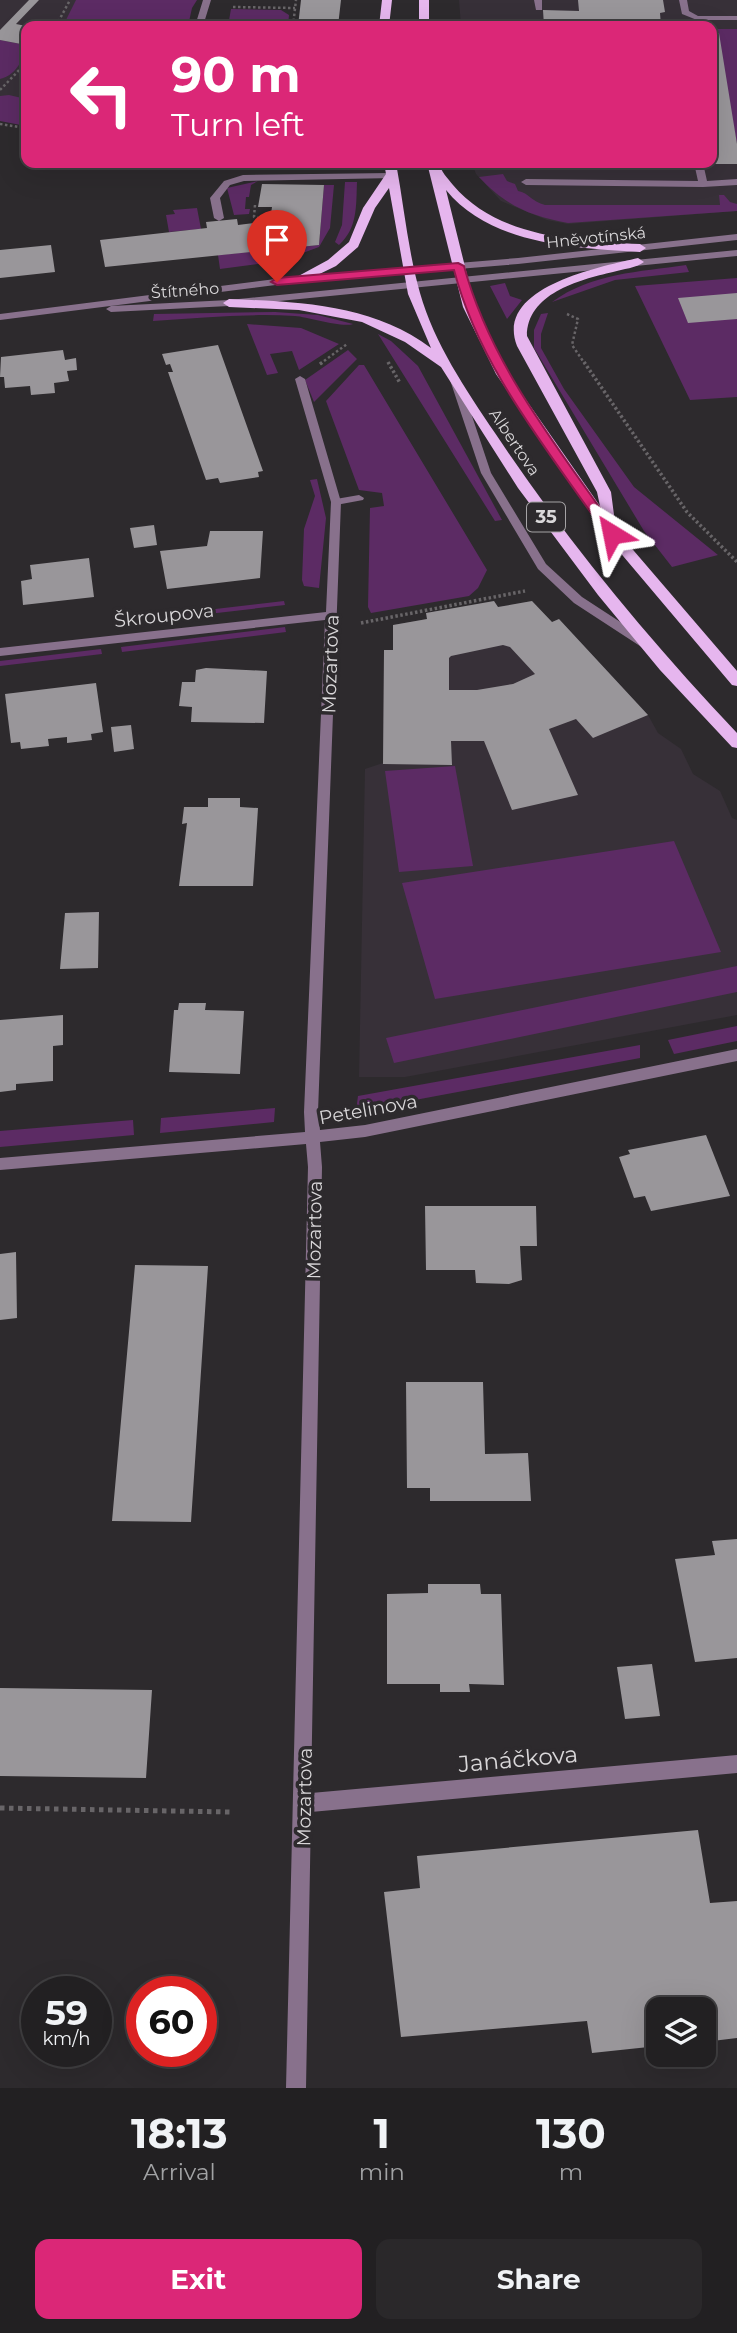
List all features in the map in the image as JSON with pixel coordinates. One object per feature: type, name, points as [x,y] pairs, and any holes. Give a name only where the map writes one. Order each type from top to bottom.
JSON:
[{"type":"main road","points":[[385,21],[387,0]]},
{"type":"main road","points":[[424,0],[424,21]]},
{"type":"main road","name":"Albertova","points":[[390,168],[412,284],[422,315],[455,380],[543,514],[693,698],[737,743]]},
{"type":"main road","name":"35","points":[[434,168],[469,307],[502,374],[612,534],[737,681]]},
{"type":"main road","points":[[435,168],[449,189],[468,207],[507,227],[547,238],[640,248]]},
{"type":"main road","points":[[299,279],[332,263],[354,244],[369,208],[391,176]]},
{"type":"main road","points":[[612,534],[604,492],[530,359],[520,328],[528,310],[563,283],[638,262]]},
{"type":"main road","points":[[229,303],[313,307],[349,314],[407,338],[447,366]]},
{"type":"street","points":[[201,21],[207,0]]},
{"type":"street","points":[[683,0],[685,12],[706,21]]},
{"type":"street","points":[[688,21],[697,18],[737,18]]},
{"type":"street","points":[[717,24],[737,25]]},
{"type":"street","points":[[700,168],[703,184]]},
{"type":"street","points":[[219,218],[215,198],[222,187],[234,180],[257,177],[391,176]]},
{"type":"street","points":[[526,182],[737,182]]},
{"type":"street","name":"Hněvotínská","points":[[409,270],[737,237]]},
{"type":"street","name":"Hněvotínská","points":[[462,280],[737,253]]},
{"type":"street","name":"Štítného","points":[[0,317],[78,308],[115,300],[299,279],[409,270]]},
{"type":"street","name":"Štítného","points":[[78,308],[146,308],[229,303],[462,280]]},
{"type":"street","name":"Mozartova","points":[[296,2088],[304,1803],[315,1167],[310,1112],[336,502],[300,379]]},
{"type":"street","points":[[455,380],[486,473],[542,566],[579,600],[649,646]]},
{"type":"street","points":[[336,502],[359,498]]},
{"type":"street","name":"Škroupova","points":[[0,652],[331,615]]},
{"type":"street","name":"Petelinova","points":[[0,1164],[312,1138],[379,1128],[737,1055]]},
{"type":"street","name":"Janáčkova","points":[[304,1803],[737,1764]]},
{"type":"path","points":[[59,21],[70,0]]},
{"type":"path","points":[[294,21],[296,0]]},
{"type":"path","points":[[233,7],[295,8]]},
{"type":"path","points":[[1,90],[21,68]]},
{"type":"path","points":[[0,124],[21,127]]},
{"type":"path","points":[[563,312],[578,319],[572,345],[668,486],[687,512],[737,562]]},
{"type":"path","points":[[300,379],[350,342]]},
{"type":"path","points":[[384,355],[400,383]]},
{"type":"path","points":[[361,623],[538,589]]},
{"type":"path","points":[[0,1808],[230,1812]]},
{"type":"shaded area","points":[[0,0],[150,0],[147,21],[21,21],[21,109],[0,108]]},
{"type":"shaded area","points":[[76,0],[197,0],[189,21],[66,21]]},
{"type":"shaded area","points":[[459,0],[737,0],[737,211],[568,224],[547,220],[501,201],[476,174],[474,168],[717,168],[717,21],[461,21]]},
{"type":"shaded area","points":[[231,9],[281,10],[289,15],[288,21],[229,21]]},
{"type":"shaded area","points":[[717,29],[737,29],[737,144],[717,43]]},
{"type":"shaded area","points":[[0,40],[21,44],[21,61],[12,73],[0,79]]},
{"type":"shaded area","points":[[0,96],[21,98],[21,125],[0,121]]},
{"type":"shaded area","points":[[503,174],[507,181],[515,184],[518,191],[545,205],[720,205],[719,195],[724,195],[730,202],[737,204],[737,211],[568,223],[519,208],[479,177]]},
{"type":"shaded area","points":[[258,181],[251,185],[249,197],[246,197],[245,209],[250,209],[249,214],[234,215],[227,188]]},
{"type":"shaded area","points":[[345,182],[357,182],[356,208],[350,231],[339,245],[335,242],[342,225]]},
{"type":"shaded area","points":[[324,185],[334,185],[330,228],[319,247],[281,261],[220,269],[218,255],[319,245]]},
{"type":"shaded area","points":[[197,208],[201,229],[169,232],[166,215],[175,214],[173,210]]},
{"type":"shaded area","points":[[686,265],[689,272],[615,280],[552,302],[567,292],[600,279]]},
{"type":"shaded area","points":[[737,278],[737,397],[690,400],[635,286]]},
{"type":"shaded area","points":[[505,283],[510,296],[522,300],[507,319],[490,286]]},
{"type":"shaded area","points":[[275,312],[318,315],[353,324],[341,325],[277,315],[153,321],[154,314]]},
{"type":"shaded area","points":[[548,313],[541,334],[541,348],[564,389],[634,487],[718,555],[672,567],[644,531],[534,348],[534,330],[541,314]]},
{"type":"shaded area","points":[[247,324],[301,328],[339,344],[299,370],[292,351],[270,354],[278,373],[267,375]]},
{"type":"shaded area","points":[[378,334],[391,341],[418,366],[502,520],[495,521]]},
{"type":"shaded area","points":[[348,350],[357,359],[314,402],[305,380]]},
{"type":"shaded area","points":[[359,365],[364,365],[487,570],[478,588],[469,596],[371,613],[368,607],[370,508],[384,506],[382,493],[359,490],[326,401]]},
{"type":"shaded area","points":[[317,479],[326,518],[319,588],[304,586],[302,580],[304,529],[315,496],[310,480]]},
{"type":"shaded area","points":[[284,601],[285,605],[165,619],[164,615]]},
{"type":"shaded area","points":[[494,601],[498,607],[532,601],[552,622],[559,619],[648,715],[658,733],[681,749],[693,774],[720,791],[732,818],[737,820],[737,1015],[405,1077],[359,1077],[365,769],[383,763],[384,650],[393,650],[393,625],[427,619],[426,613]]},
{"type":"shaded area","points":[[285,627],[286,632],[122,652],[121,647]]},
{"type":"shaded area","points":[[101,649],[102,654],[0,666],[0,661]]},
{"type":"shaded area","points":[[455,766],[473,866],[399,872],[385,771]]},
{"type":"shaded area","points":[[674,841],[721,952],[435,999],[402,883]]},
{"type":"shaded area","points":[[737,966],[737,992],[394,1063],[386,1038]]},
{"type":"shaded area","points":[[737,1026],[737,1041],[674,1054],[668,1040]]},
{"type":"shaded area","points":[[640,1045],[640,1058],[356,1111],[358,1096]]},
{"type":"shaded area","points":[[275,1108],[274,1122],[160,1133],[161,1118]]},
{"type":"shaded area","points":[[133,1120],[134,1135],[0,1147],[0,1131]]},
{"type":"building","points":[[29,0],[39,0],[16,24],[21,25],[21,44],[0,40],[0,30]]},
{"type":"building","points":[[301,0],[341,0],[339,21],[299,21]]},
{"type":"building","points":[[578,0],[663,0],[665,12],[660,13],[661,21],[544,21],[543,10],[579,11]]},
{"type":"building","points":[[717,33],[737,144],[737,164],[717,164]]},
{"type":"building","points":[[262,184],[324,185],[319,245],[105,267],[100,240],[207,228],[206,222],[237,219],[238,225],[270,221],[272,207],[258,207]]},
{"type":"building","points":[[51,245],[55,272],[0,278],[0,250]]},
{"type":"building","points":[[737,293],[737,319],[688,323],[678,298]]},
{"type":"building","points":[[218,345],[263,471],[258,472],[259,477],[220,483],[218,478],[206,480],[168,372],[173,372],[170,364],[166,365],[162,354]]},
{"type":"building","points":[[63,350],[65,360],[76,358],[77,370],[67,371],[69,381],[54,383],[55,393],[31,395],[30,386],[5,388],[4,377],[0,377],[1,357]]},
{"type":"building","points":[[154,525],[157,545],[134,548],[130,528]]},
{"type":"building","points":[[210,531],[263,531],[260,578],[167,589],[160,551],[207,546]]},
{"type":"building","points":[[89,558],[94,597],[23,605],[21,581],[32,579],[30,565]]},
{"type":"building","points":[[494,601],[498,607],[532,601],[552,622],[559,619],[648,715],[593,738],[576,719],[549,729],[578,795],[512,810],[484,741],[451,741],[452,765],[383,764],[384,650],[393,650],[393,625],[427,619],[426,613]],"holes":[[[503,645],[510,647],[535,674],[513,684],[477,690],[449,690],[451,656]]]},
{"type":"building","points":[[206,668],[267,671],[264,723],[191,722],[192,707],[179,706],[182,682],[195,682],[196,670]]},
{"type":"building","points":[[96,683],[103,732],[91,734],[92,740],[67,743],[67,737],[48,739],[49,746],[21,749],[20,742],[11,743],[5,694]]},
{"type":"building","points":[[131,725],[134,749],[114,752],[111,727]]},
{"type":"building","points":[[208,798],[240,798],[240,807],[258,808],[253,886],[179,886],[187,823],[182,824],[184,807],[208,807]]},
{"type":"building","points":[[99,912],[98,968],[60,969],[65,913]]},
{"type":"building","points":[[179,1003],[206,1003],[205,1010],[244,1011],[240,1074],[169,1072],[174,1010],[178,1010]]},
{"type":"building","points":[[63,1015],[63,1045],[53,1046],[53,1081],[16,1084],[16,1090],[0,1092],[0,1020]]},
{"type":"building","points":[[706,1135],[730,1196],[651,1211],[645,1196],[634,1198],[619,1157],[630,1154],[628,1150]]},
{"type":"building","points":[[425,1206],[536,1206],[537,1246],[520,1246],[522,1280],[509,1284],[476,1283],[475,1270],[426,1270]]},
{"type":"building","points":[[16,1252],[17,1318],[0,1320],[0,1254]]},
{"type":"building","points":[[135,1265],[208,1266],[191,1522],[112,1521]]},
{"type":"building","points":[[406,1382],[483,1382],[485,1454],[528,1453],[531,1501],[430,1501],[430,1488],[407,1488]]},
{"type":"building","points":[[737,1539],[737,1658],[695,1662],[675,1559],[715,1555],[712,1541]]},
{"type":"building","points":[[428,1584],[480,1584],[481,1594],[501,1594],[504,1685],[469,1684],[470,1692],[440,1692],[440,1684],[387,1684],[387,1594],[428,1593]]},
{"type":"building","points":[[652,1664],[660,1716],[625,1719],[617,1667]]},
{"type":"building","points":[[0,1688],[152,1690],[146,1778],[0,1776]]},
{"type":"building","points":[[698,1830],[710,1903],[737,1901],[737,2038],[716,2041],[716,1997],[646,1997],[646,2047],[592,2053],[587,2021],[401,2037],[384,1892],[420,1888],[417,1856]]},
{"type":"route","points":[[277,282],[458,266],[469,307],[502,374],[612,534]]}]
